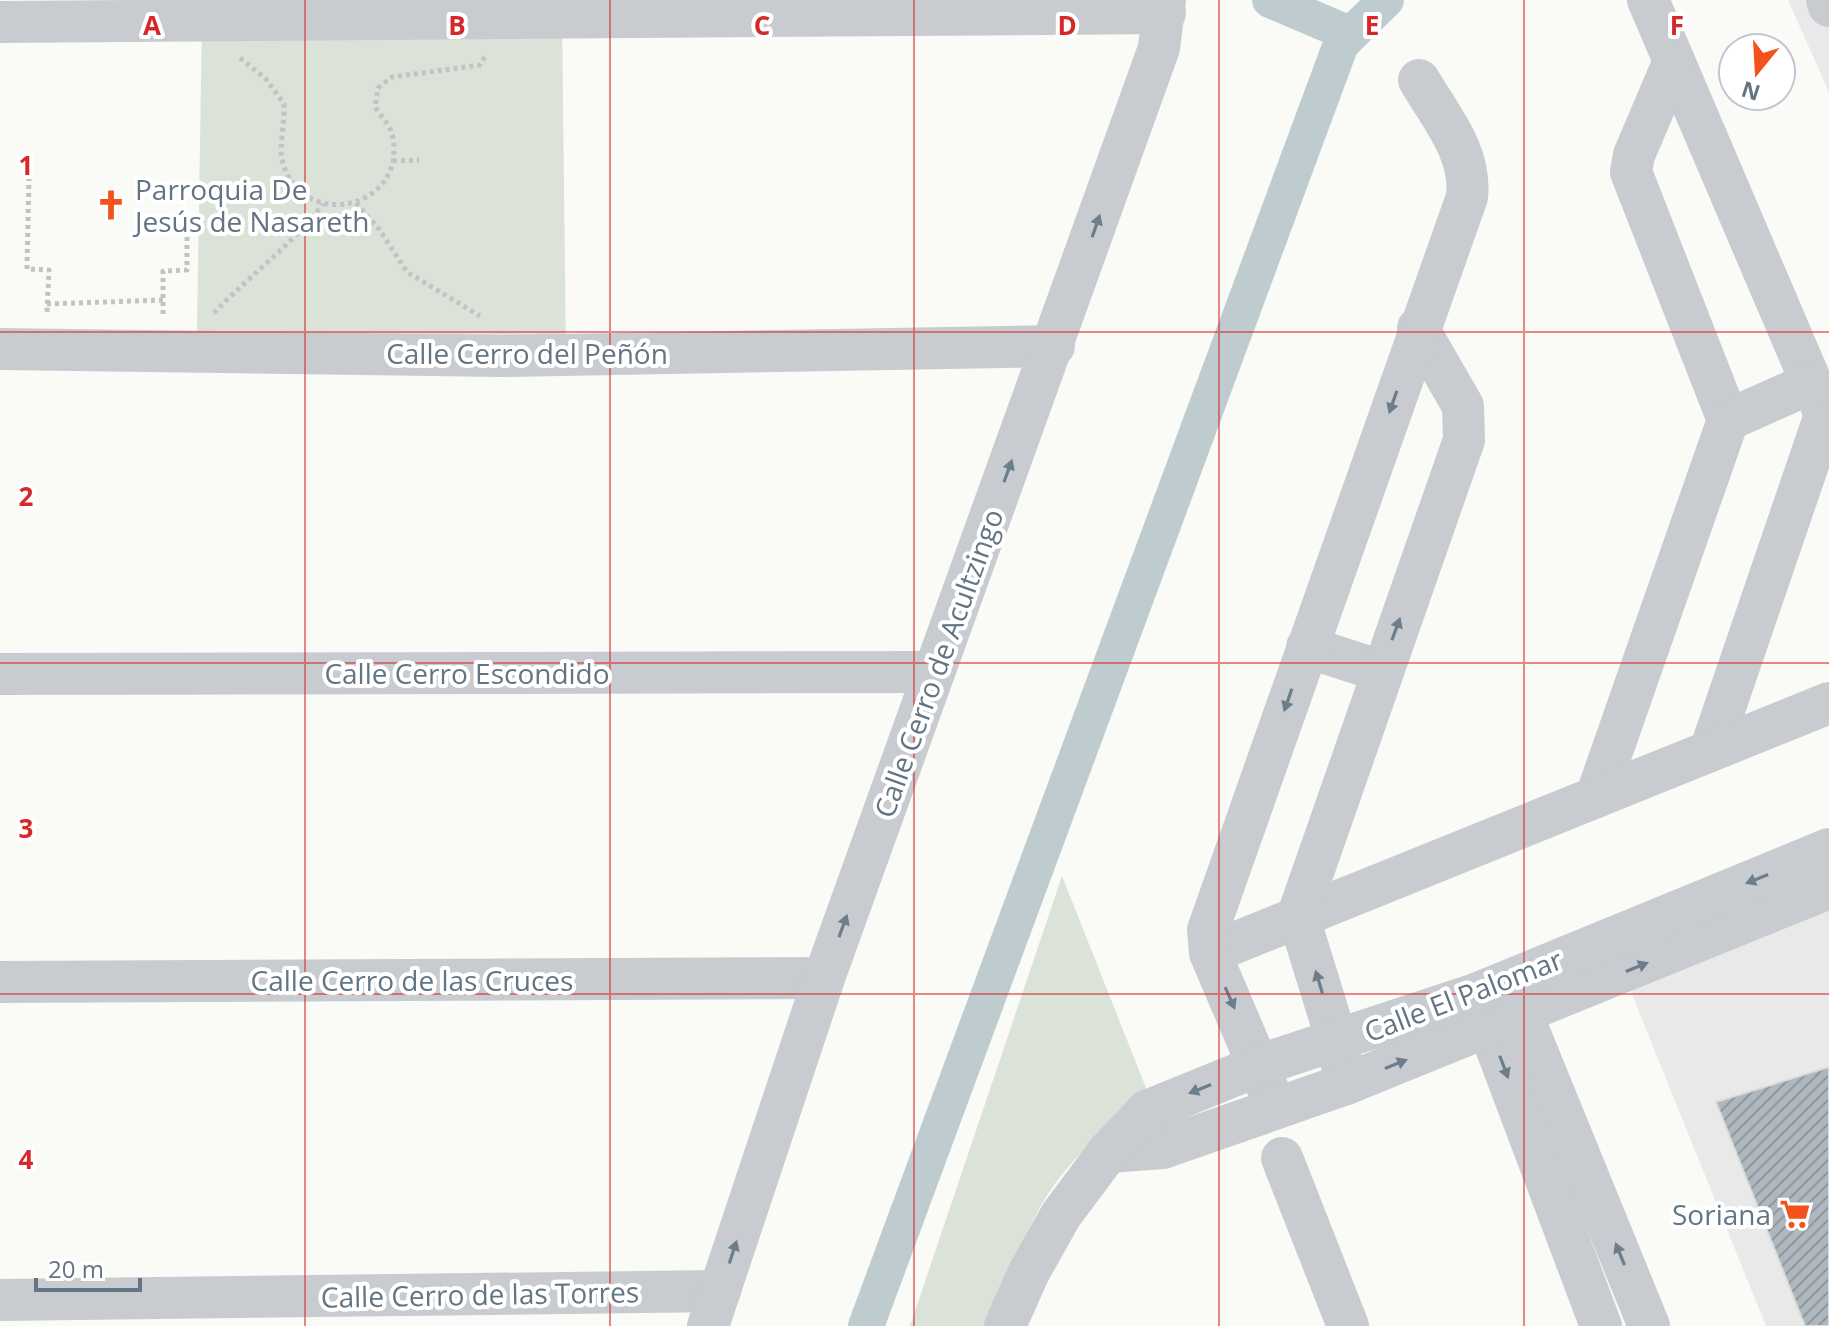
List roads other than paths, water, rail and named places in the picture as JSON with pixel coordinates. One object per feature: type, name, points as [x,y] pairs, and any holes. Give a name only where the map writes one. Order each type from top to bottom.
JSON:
[{"type":"street","points":[[1648,0],[1822,407],[1710,751]]},
{"type":"street","points":[[1827,0],[1829,6]]},
{"type":"street","points":[[0,22],[492,18],[1165,6]]},
{"type":"street","name":"Calle Cerro de Acultzingo","points":[[714,1309],[824,978],[1159,48],[1165,6]]},
{"type":"street","points":[[1596,797],[1728,420],[1631,172],[1634,155],[1674,61]]},
{"type":"street","points":[[1276,1108],[1210,953],[1208,930],[1418,328],[1467,197],[1469,174],[1464,156],[1419,80]]},
{"type":"street","points":[[1346,1084],[1337,1041],[1298,915],[1464,440],[1463,406],[1418,328]]},
{"type":"street","name":"Calle Cerro del Peñón","points":[[0,349],[502,356],[1054,346]]},
{"type":"street","points":[[1728,420],[1822,407]]},
{"type":"street","points":[[1307,647],[1381,671]]},
{"type":"street","name":"Calle Cerro Escondido","points":[[0,674],[933,672]]},
{"type":"street","points":[[1210,953],[1829,703]]},
{"type":"street","name":"Calle El Palomar","points":[[1108,1152],[1163,1148],[1346,1084],[1499,1004],[1688,926],[1829,849]]},
{"type":"street","name":"Calle El Palomar","points":[[1688,926],[1829,888]]},
{"type":"street","name":"Calle Cerro de las Cruces","points":[[0,982],[824,978]]},
{"type":"street","points":[[1499,1004],[1549,1130],[1649,1326]]},
{"type":"street","name":"Calle El Palomar","points":[[1005,1326],[1029,1272],[1061,1215],[1108,1152],[1147,1111],[1260,1065],[1337,1041],[1499,1004]]},
{"type":"street","points":[[1549,1130],[1601,1326]]},
{"type":"street","points":[[1282,1158],[1348,1326]]},
{"type":"street","name":"Calle Cerro de las Torres","points":[[0,1300],[714,1309]]},
{"type":"waterway","points":[[1270,0],[1350,34]]},
{"type":"waterway","points":[[866,1326],[1341,44],[1386,0]]},
{"type":"place","name":"Parroquia De Jesús de Nasareth","points":[[111,205]]},
{"type":"place","name":"Soriana","points":[[1795,1214]]}]
